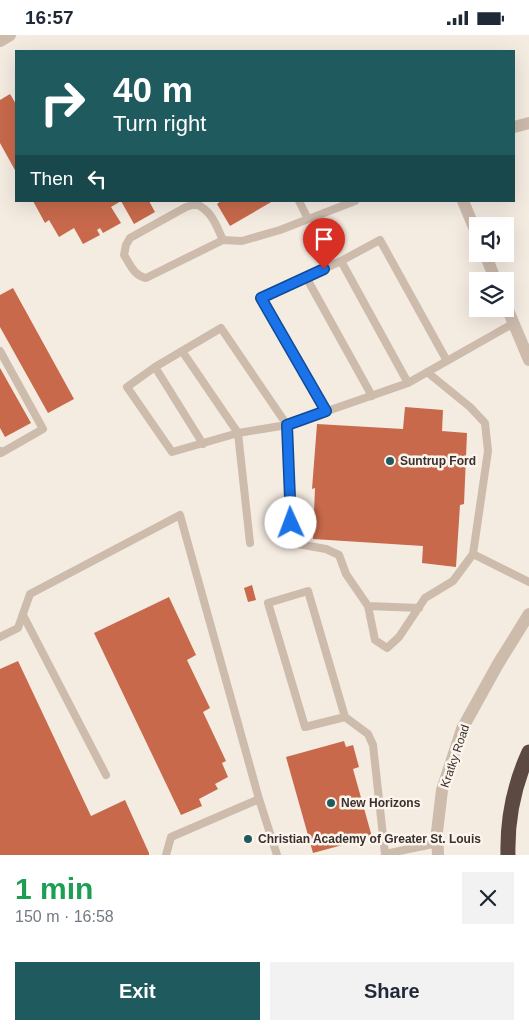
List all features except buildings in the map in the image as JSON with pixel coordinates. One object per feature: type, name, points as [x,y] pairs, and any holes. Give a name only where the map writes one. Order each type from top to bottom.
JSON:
[{"type":"highway","points":[[508,855],[508,825],[512,804],[529,753]]},
{"type":"street","points":[[0,41],[10,35]]},
{"type":"street","points":[[515,127],[529,123]]},
{"type":"street","points":[[463,202],[470,217]]},
{"type":"street","points":[[511,317],[529,360]]},
{"type":"street","name":"Kratky Road","points":[[438,849],[437,832],[442,790],[462,729],[498,664],[529,614]]},
{"type":"lane","points":[[299,202],[308,219]]},
{"type":"lane","points":[[223,240],[211,215],[204,207],[196,204],[186,207],[130,238],[124,255],[135,274],[146,278],[223,240],[242,241],[280,230],[352,202]]},
{"type":"lane","points":[[326,411],[261,298],[342,261],[380,240],[447,361]]},
{"type":"lane","points":[[342,261],[408,383]]},
{"type":"lane","points":[[306,277],[372,396]]},
{"type":"lane","points":[[427,372],[470,407],[485,423],[488,451],[473,554],[453,581],[426,597],[399,637],[387,648],[375,640],[368,606],[346,574],[339,555],[326,549],[292,543],[287,425],[221,328],[155,367],[127,387],[172,452],[238,433],[287,425],[408,383],[427,372],[514,323]]},
{"type":"lane","points":[[0,351],[44,429],[1,453],[0,451]]},
{"type":"lane","points":[[182,351],[238,433],[250,543]]},
{"type":"lane","points":[[155,367],[203,444]]},
{"type":"lane","points":[[0,637],[18,628],[30,594],[180,515],[259,799],[277,855]]},
{"type":"lane","points":[[473,554],[529,582]]},
{"type":"lane","points":[[345,717],[305,727],[268,603],[308,591],[345,717],[368,734],[373,745],[382,854],[438,849]]},
{"type":"lane","points":[[368,606],[419,608]]},
{"type":"lane","points":[[23,615],[106,775]]},
{"type":"lane","points":[[166,855],[171,837],[259,799]]},
{"type":"place","name":"Suntrup Ford","points":[[390,461]]},
{"type":"place","name":"New Horizons","points":[[331,803]]},
{"type":"place","name":"Christian Academy of Greater St. Louis","points":[[248,839]]},
{"type":"route","points":[[291,523],[287,425],[326,411],[261,298],[324,269]]}]
